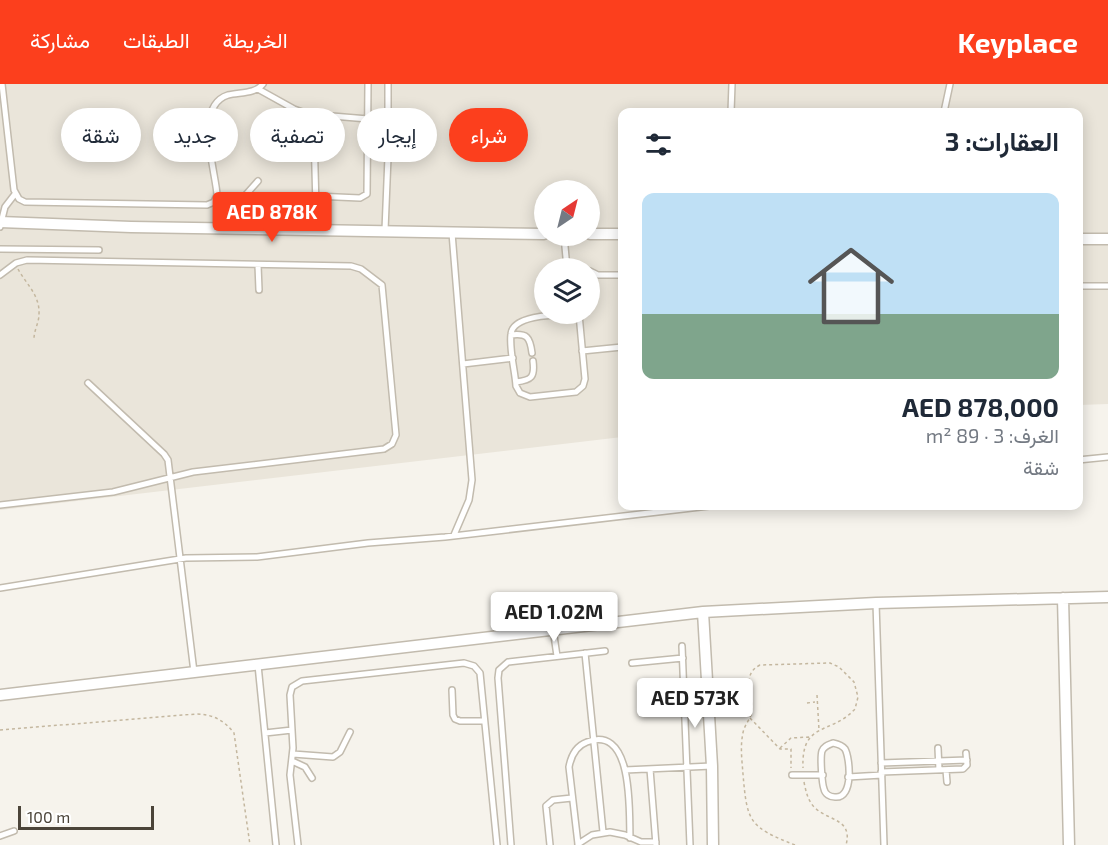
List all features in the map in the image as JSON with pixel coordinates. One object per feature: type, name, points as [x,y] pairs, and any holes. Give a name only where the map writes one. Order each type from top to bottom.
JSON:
[{"type":"street","points":[[0,222],[131,227],[534,234]]},
{"type":"street","points":[[600,234],[618,234]]},
{"type":"street","points":[[1083,239],[1108,239]]},
{"type":"street","points":[[0,695],[703,612],[876,603],[1108,597]]},
{"type":"street","points":[[1063,598],[1069,845]]},
{"type":"street","points":[[703,612],[712,766],[713,845]]},
{"type":"lane","points":[[2,84],[15,194],[25,202],[207,205],[243,198],[258,181]]},
{"type":"lane","points":[[214,202],[218,191],[210,149],[213,109],[224,96],[258,89],[263,84]]},
{"type":"lane","points":[[368,84],[368,108]]},
{"type":"lane","points":[[385,230],[388,84]]},
{"type":"lane","points":[[731,108],[732,84]]},
{"type":"lane","points":[[945,108],[950,84]]},
{"type":"lane","points":[[258,89],[292,108]]},
{"type":"lane","points":[[314,162],[316,207]]},
{"type":"lane","points":[[315,196],[360,198],[365,196],[367,162]]},
{"type":"lane","points":[[0,228],[5,207],[15,194]]},
{"type":"lane","points":[[452,232],[472,480],[469,500],[454,535]]},
{"type":"lane","points":[[0,249],[99,250]]},
{"type":"lane","points":[[0,505],[113,492],[193,472],[384,448],[390,446],[396,438],[381,283],[361,269],[351,266],[27,260],[16,263],[1,272]]},
{"type":"lane","points":[[258,265],[259,290]]},
{"type":"lane","points":[[600,275],[618,275]]},
{"type":"lane","points":[[1083,286],[1108,286]]},
{"type":"lane","points":[[534,318],[520,320],[511,334],[516,382],[518,390],[526,396],[576,392],[581,388],[584,383],[580,324]]},
{"type":"lane","points":[[511,334],[527,335],[531,341],[532,353]]},
{"type":"lane","points":[[582,351],[618,347]]},
{"type":"lane","points":[[462,364],[513,358]]},
{"type":"lane","points":[[516,382],[533,377],[535,372],[533,361]]},
{"type":"lane","points":[[88,383],[164,454],[169,463],[194,672]]},
{"type":"lane","points":[[1083,460],[1108,457]]},
{"type":"lane","points":[[0,588],[180,559],[257,557],[674,510]]},
{"type":"lane","points":[[876,603],[884,845]]},
{"type":"lane","points":[[554,629],[557,656]]},
{"type":"lane","points":[[682,646],[690,845]]},
{"type":"lane","points":[[512,845],[498,674],[501,666],[508,662],[605,651]]},
{"type":"lane","points":[[585,653],[603,832]]},
{"type":"lane","points":[[633,663],[683,658]]},
{"type":"lane","points":[[298,845],[291,783],[290,692],[292,687],[299,681],[464,663],[474,666],[480,673],[497,845]]},
{"type":"lane","points":[[258,665],[276,845]]},
{"type":"lane","points":[[452,690],[455,719],[484,721]]},
{"type":"lane","points":[[265,733],[292,730]]},
{"type":"lane","points":[[292,757],[333,757],[339,752],[350,732]]},
{"type":"lane","points":[[630,838],[625,770],[621,754],[616,748],[602,740],[594,740],[579,746],[570,759],[570,779],[578,844],[592,835],[603,832],[617,833],[630,838],[641,842],[656,844],[650,769]]},
{"type":"lane","points":[[833,743],[842,745],[847,752],[848,777],[847,791],[837,798],[825,792],[821,754],[825,747],[833,743]]},
{"type":"lane","points":[[938,748],[939,770]]},
{"type":"lane","points":[[848,777],[965,768],[966,753]]},
{"type":"lane","points":[[292,757],[305,768],[312,778]]},
{"type":"lane","points":[[881,763],[967,760]]},
{"type":"lane","points":[[625,770],[712,766]]},
{"type":"lane","points":[[946,770],[947,782]]},
{"type":"lane","points":[[792,775],[823,775]]},
{"type":"lane","points":[[550,845],[546,806],[553,800],[572,798]]},
{"type":"lane","points":[[0,836],[14,831]]},
{"type":"path","points":[[16,263],[35,294],[39,306],[39,319],[34,339]]},
{"type":"path","points":[[795,845],[764,832],[746,809],[742,736],[752,709],[749,678],[757,667],[765,664],[830,663],[851,677],[858,693],[858,701],[852,712],[810,737],[804,750],[806,792],[810,801],[821,813],[837,820],[844,827],[847,833],[846,845]]},
{"type":"path","points":[[817,695],[819,730]]},
{"type":"path","points":[[807,703],[817,702]]},
{"type":"path","points":[[0,730],[196,714],[216,717],[234,733],[250,845]]},
{"type":"path","points":[[750,718],[780,749]]},
{"type":"path","points":[[780,749],[791,738],[810,737]]},
{"type":"path","points":[[780,749],[791,748],[792,775]]},
{"type":"shaded area","points":[[0,84],[1108,84],[1108,404],[1083,405],[1083,108],[618,108],[618,437],[0,510]]}]
